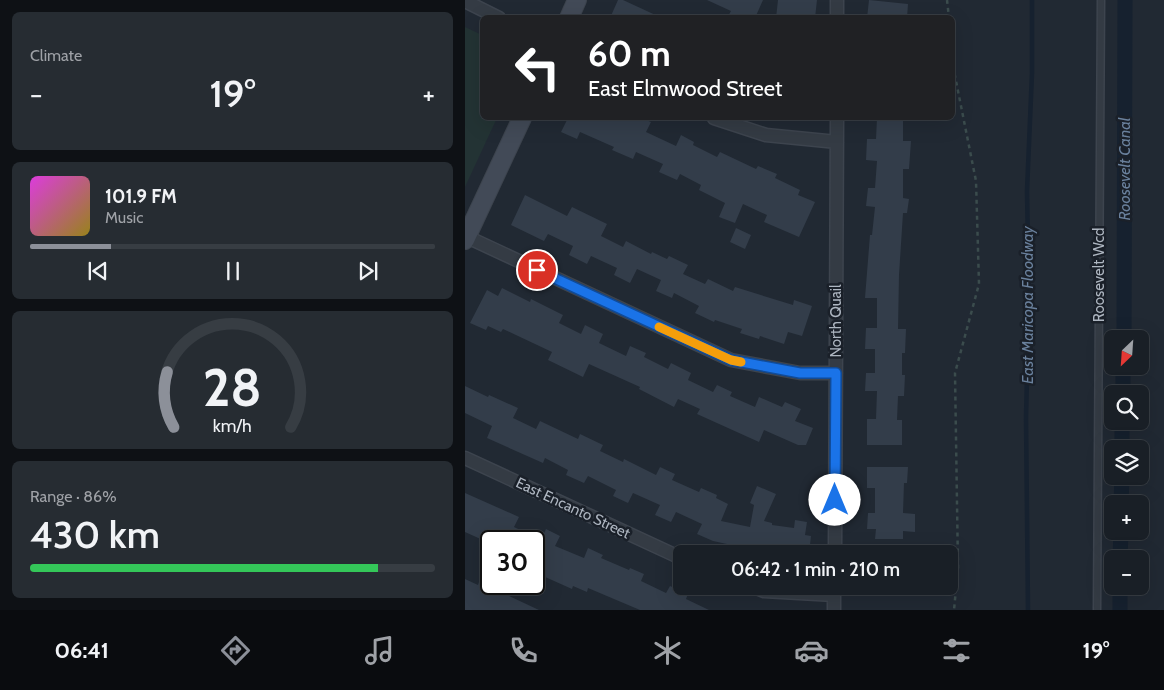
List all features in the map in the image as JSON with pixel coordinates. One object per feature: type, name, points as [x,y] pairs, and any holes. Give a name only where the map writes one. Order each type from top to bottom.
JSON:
[{"type":"street","points":[[570,15],[577,0]]},
{"type":"street","points":[[837,0],[837,15]]},
{"type":"street","points":[[465,1],[493,15]]},
{"type":"street","points":[[521,120],[465,238],[731,360],[800,373],[836,373]]},
{"type":"street","points":[[720,120],[766,135],[837,142]]},
{"type":"street","name":"North Quail","points":[[835,545],[837,120]]},
{"type":"street","name":"East Encanto Street","points":[[465,458],[673,554]]},
{"type":"street","points":[[834,595],[834,610]]},
{"type":"lane","name":"Roosevelt Wcd","points":[[1097,610],[1101,0]]},
{"type":"path","points":[[947,0],[949,15]]},
{"type":"path","points":[[954,610],[958,568],[955,373],[979,284],[976,181],[955,76]]},
{"type":"shaded area","points":[[465,27],[480,34],[480,120],[496,120],[465,187]]},
{"type":"building","points":[[618,0],[623,0],[656,15],[611,15]]},
{"type":"building","points":[[707,0],[763,0],[756,15],[729,15],[731,11]]},
{"type":"building","points":[[778,0],[817,0],[815,15],[776,15]]},
{"type":"building","points":[[869,0],[908,4],[907,15],[867,15]]},
{"type":"building","points":[[567,120],[646,120],[651,122],[646,132],[676,146],[681,135],[694,142],[693,145],[717,157],[720,152],[756,169],[758,166],[777,174],[775,178],[800,190],[798,195],[815,202],[799,237],[764,222],[767,215],[743,204],[735,223],[719,217],[725,203],[699,190],[701,185],[680,174],[677,180],[659,172],[663,164],[636,152],[633,159],[612,150],[614,147],[580,132],[577,139],[561,132]]},
{"type":"building","points":[[877,120],[903,120],[903,141],[911,141],[909,169],[903,169],[903,198],[909,199],[907,213],[903,213],[899,275],[898,329],[906,329],[905,353],[902,353],[902,375],[905,375],[904,396],[898,396],[897,420],[902,420],[902,445],[867,445],[867,419],[876,419],[877,391],[865,391],[866,373],[875,373],[875,349],[865,349],[866,328],[877,328],[877,298],[865,298],[870,235],[872,235],[875,207],[866,206],[868,188],[875,188],[877,161],[866,160],[867,139],[876,139]]},
{"type":"building","points":[[525,195],[567,216],[572,207],[607,224],[601,236],[623,247],[626,241],[651,254],[652,252],[667,259],[669,256],[688,265],[683,274],[705,284],[708,279],[733,291],[735,287],[793,305],[794,300],[812,306],[802,336],[788,332],[784,344],[760,336],[759,339],[740,333],[742,329],[715,320],[714,322],[695,313],[699,306],[674,293],[672,298],[656,291],[661,280],[637,269],[630,283],[614,275],[617,268],[591,256],[587,264],[569,255],[573,246],[548,234],[544,241],[511,225]]},
{"type":"building","points":[[736,228],[751,235],[745,249],[730,242]]},
{"type":"building","points":[[502,288],[530,302],[531,299],[563,315],[559,323],[581,334],[585,325],[603,334],[599,343],[626,356],[630,346],[646,353],[644,357],[668,369],[671,363],[691,373],[688,380],[713,392],[717,385],[732,392],[730,396],[755,407],[759,397],[782,407],[785,402],[801,409],[795,421],[813,428],[806,445],[798,445],[764,430],[759,442],[697,414],[700,409],[678,399],[674,407],[639,389],[640,387],[589,364],[583,377],[548,360],[552,352],[503,329],[501,332],[488,326],[486,330],[470,323],[487,290],[498,296]]},
{"type":"building","points":[[465,386],[518,408],[513,418],[536,429],[540,421],[578,439],[580,434],[603,445],[600,451],[623,462],[624,459],[656,475],[660,467],[675,474],[672,480],[699,492],[701,488],[717,495],[716,498],[728,504],[721,521],[750,527],[754,505],[750,503],[757,486],[776,494],[764,521],[772,523],[772,525],[794,528],[795,520],[807,522],[805,535],[811,536],[810,545],[732,545],[713,541],[697,534],[702,524],[676,512],[671,522],[655,515],[660,505],[633,493],[628,503],[613,496],[616,490],[588,476],[584,483],[566,475],[568,470],[545,458],[543,463],[487,438],[492,426],[465,413]]},
{"type":"building","points":[[867,467],[908,467],[907,483],[904,483],[903,513],[915,514],[915,532],[903,531],[903,539],[875,539],[876,529],[867,529],[868,513],[875,513],[875,488],[867,488]]},
{"type":"building","points":[[465,493],[519,517],[514,527],[520,530],[480,530],[480,539],[465,532]]},
{"type":"building","points":[[546,529],[560,536],[555,546],[584,558],[588,548],[603,555],[601,558],[644,574],[641,581],[666,593],[670,586],[673,587],[673,595],[688,595],[686,599],[709,610],[640,610],[588,588],[587,592],[573,586],[572,589],[545,577]]},
{"type":"building","points":[[465,579],[478,585],[480,582],[480,595],[507,595],[539,610],[465,610]]},
{"type":"waterway","name":"East Maricopa Floodway","points":[[1028,610],[1026,417],[1029,300],[1027,191],[1032,73],[1032,0]]},
{"type":"waterway","name":"Roosevelt Canal","points":[[1124,330],[1125,0]]},
{"type":"waterway","name":"Roosevelt Canal","points":[[1123,375],[1123,385]]},
{"type":"waterway","name":"Roosevelt Canal","points":[[1122,430],[1122,440]]},
{"type":"waterway","name":"Roosevelt Canal","points":[[1121,495],[1122,485]]},
{"type":"waterway","name":"Roosevelt Canal","points":[[1120,550],[1121,540]]},
{"type":"waterway","name":"Roosevelt Canal","points":[[1120,595],[1120,610]]},
{"type":"slow traffic","points":[[659,327],[731,360],[741,362]]},
{"type":"route","points":[[537,270],[731,360],[800,373],[836,373],[835,500]]}]
